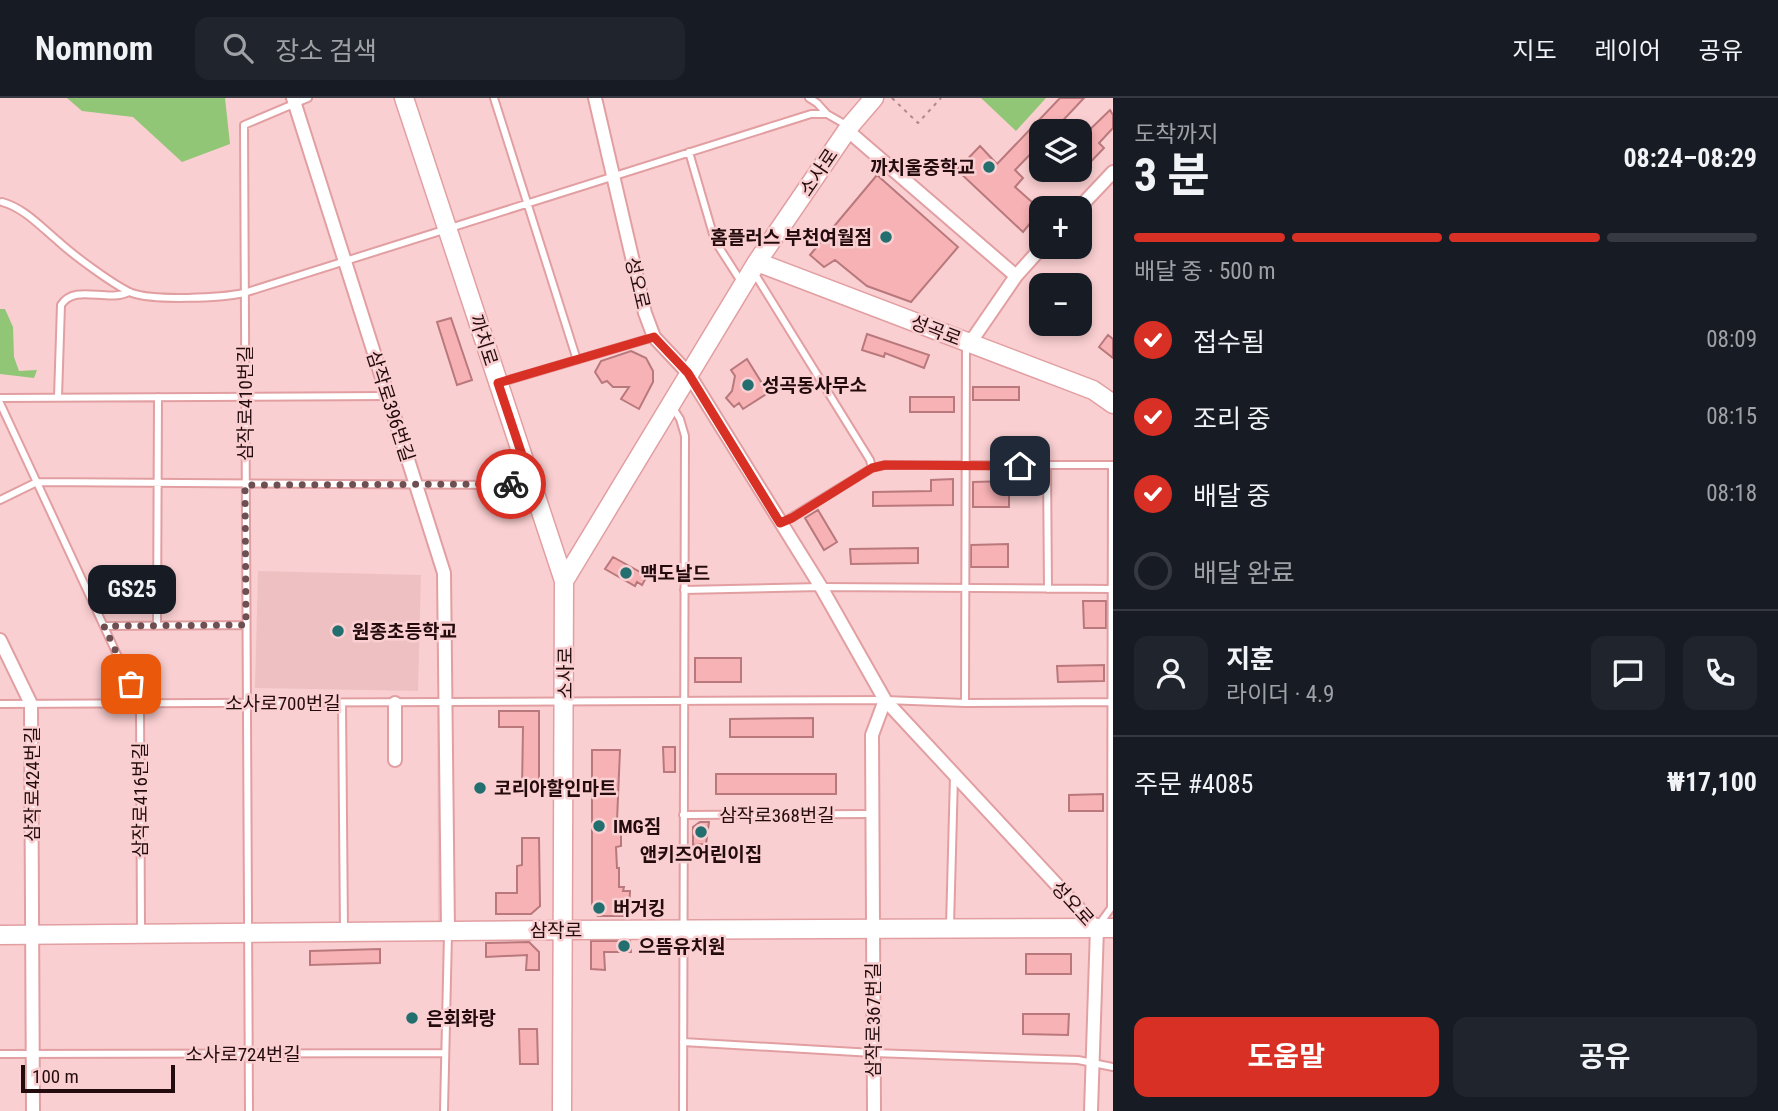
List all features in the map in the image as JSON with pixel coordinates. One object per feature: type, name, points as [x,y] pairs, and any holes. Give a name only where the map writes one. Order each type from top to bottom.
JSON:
[{"type":"street","name":"까치로","points":[[404,98],[564,582]]},
{"type":"street","name":"성오로","points":[[595,98],[645,313],[654,337],[688,373],[821,587],[885,700],[1105,928],[1092,1062],[1091,1111]]},
{"type":"street","name":"소사로","points":[[562,1111],[564,582],[751,272],[848,128],[874,98]]},
{"type":"street","name":"삼작로396번길","points":[[294,100],[444,573],[448,931]]},
{"type":"street","points":[[848,128],[1016,276]]},
{"type":"street","points":[[1090,196],[1113,172]]},
{"type":"street","points":[[968,342],[1031,259]]},
{"type":"street","name":"성곡로","points":[[751,272],[968,342],[1093,390],[1113,404]]},
{"type":"street","name":"삼작로424번길","points":[[0,640],[31,704],[33,1111]]},
{"type":"street","points":[[873,929],[872,735],[885,700]]},
{"type":"street","points":[[395,703],[395,760]]},
{"type":"street","name":"삼작로","points":[[0,935],[1105,928]]},
{"type":"street","name":"삼작로367번길","points":[[873,929],[874,1111]]},
{"type":"lane","points":[[294,100],[308,98]]},
{"type":"lane","points":[[494,98],[577,360]]},
{"type":"lane","points":[[809,98],[848,128]]},
{"type":"lane","name":"삼작로410번길","points":[[249,1111],[244,125],[294,100]]},
{"type":"lane","points":[[2,202],[15,205],[66,249],[129,292],[142,296],[222,298],[811,114],[827,114]]},
{"type":"lane","points":[[689,152],[715,242],[751,272],[870,460],[872,468]]},
{"type":"lane","points":[[58,397],[61,305],[66,298],[74,294],[120,297],[129,292]]},
{"type":"lane","points":[[498,383],[654,337]]},
{"type":"lane","points":[[965,702],[968,342]]},
{"type":"lane","points":[[0,400],[58,397],[388,396]]},
{"type":"lane","points":[[158,397],[158,626]]},
{"type":"lane","name":"삼작로416번길","points":[[0,400],[140,704],[141,934]]},
{"type":"lane","points":[[670,404],[680,419],[685,436],[683,1111]]},
{"type":"lane","points":[[780,523],[872,468],[885,465],[1112,466],[1111,908],[1105,928]]},
{"type":"lane","points":[[1047,466],[1048,589]]},
{"type":"lane","points":[[0,500],[37,482],[509,485],[529,476]]},
{"type":"lane","points":[[684,590],[821,587],[1112,589]]},
{"type":"lane","points":[[104,626],[246,625]]},
{"type":"lane","name":"소사로700번길","points":[[0,704],[885,700],[1112,702]]},
{"type":"lane","points":[[342,703],[344,932]]},
{"type":"lane","points":[[949,928],[954,774]]},
{"type":"lane","name":"삼작로368번길","points":[[683,815],[871,814]]},
{"type":"lane","points":[[444,1111],[448,931]]},
{"type":"lane","points":[[683,1042],[1092,1062],[1113,1067]]},
{"type":"lane","name":"소사로724번길","points":[[0,1054],[445,1054]]},
{"type":"path","points":[[892,98],[918,123],[941,98]]},
{"type":"shaded area","name":"원종초등학교","points":[[258,571],[421,575],[418,691],[255,688]]},
{"type":"shaded area","points":[[437,708],[449,708],[450,921],[438,921]]},
{"type":"green space","points":[[67,98],[225,98],[230,144],[182,162],[133,117],[82,111]]},
{"type":"green space","points":[[981,98],[1046,98],[1016,131]]},
{"type":"green space","points":[[0,309],[5,309],[13,327],[14,357],[19,371],[37,370],[34,378],[0,374]]},
{"type":"building","name":"까치울중학교","points":[[1060,98],[1084,98],[1064,119],[1040,119]]},
{"type":"building","points":[[1110,110],[1113,115],[1113,128],[1099,143],[1104,148],[1092,160],[1092,127]]},
{"type":"building","name":"까치울중학교","points":[[1029,130],[1029,155],[1015,170],[1023,178],[1015,187],[1029,199],[1029,225],[1023,232],[957,170],[980,146],[997,164]]},
{"type":"building","name":"홈플러스 부천여월점","points":[[877,175],[958,247],[911,302],[867,286],[835,260],[824,267],[810,255]]},
{"type":"building","points":[[451,318],[472,380],[457,385],[437,322]]},
{"type":"building","points":[[867,334],[929,355],[924,368],[885,353],[884,357],[862,350]]},
{"type":"building","points":[[1108,335],[1113,339],[1113,358],[1099,347]]},
{"type":"building","points":[[631,351],[646,358],[653,371],[653,382],[639,409],[621,399],[629,387],[613,387],[607,381],[602,383],[595,372],[601,361]]},
{"type":"building","name":"성곡동사무소","points":[[747,359],[768,393],[743,409],[739,403],[734,407],[726,398],[732,391],[735,376],[731,370]]},
{"type":"building","points":[[973,387],[1019,387],[1019,400],[973,400]]},
{"type":"building","points":[[910,397],[954,397],[954,412],[910,412]]},
{"type":"building","points":[[953,479],[953,505],[873,506],[873,492],[931,491],[931,480]]},
{"type":"building","points":[[1009,481],[1009,507],[973,507],[973,482]]},
{"type":"building","points":[[818,510],[837,542],[824,550],[805,518]]},
{"type":"building","points":[[1008,544],[1008,567],[971,567],[971,545]]},
{"type":"building","points":[[918,548],[918,563],[851,564],[850,549]]},
{"type":"building","name":"맥도날드","points":[[613,557],[647,576],[642,585],[637,582],[635,586],[605,569]]},
{"type":"building","points":[[1083,601],[1106,601],[1106,628],[1084,628]]},
{"type":"building","points":[[695,658],[741,658],[741,682],[695,682]]},
{"type":"building","points":[[1104,665],[1104,681],[1058,682],[1057,666]]},
{"type":"building","points":[[499,711],[539,711],[539,790],[522,790],[523,727],[499,727]]},
{"type":"building","points":[[813,718],[813,737],[730,737],[730,719]]},
{"type":"building","points":[[663,747],[675,747],[675,772],[664,772]]},
{"type":"building","points":[[592,750],[620,750],[617,821],[621,821],[621,846],[616,847],[617,868],[619,887],[624,887],[623,891],[630,891],[629,916],[598,916],[592,909]]},
{"type":"building","points":[[716,774],[836,774],[836,794],[716,794]]},
{"type":"building","points":[[1103,794],[1103,811],[1069,811],[1069,795]]},
{"type":"building","name":"앤키즈어린이집","points":[[700,822],[709,822],[706,844],[693,845],[693,827]]},
{"type":"building","points":[[522,838],[539,838],[540,906],[531,914],[496,914],[496,893],[517,893],[517,866],[522,865]]},
{"type":"building","points":[[591,941],[630,941],[631,952],[604,952],[605,970],[591,969]]},
{"type":"building","points":[[529,942],[539,952],[539,970],[526,970],[527,955],[486,957],[486,943]]},
{"type":"building","points":[[380,949],[380,963],[310,965],[310,951]]},
{"type":"building","points":[[1026,954],[1071,954],[1071,974],[1026,974]]},
{"type":"building","points":[[1023,1014],[1069,1014],[1068,1035],[1023,1034]]},
{"type":"building","points":[[519,1029],[537,1029],[538,1064],[520,1064]]},
{"type":"way so far","points":[[131,684],[104,626],[246,625],[245,485],[511,484]]},
{"type":"place","name":"까치울중학교","points":[[989,167]]},
{"type":"place","name":"홈플러스 부천여월점","points":[[886,237]]},
{"type":"place","name":"성곡동사무소","points":[[748,385]]},
{"type":"place","name":"맥도날드","points":[[626,573]]},
{"type":"place","name":"원종초등학교","points":[[338,631]]},
{"type":"place","name":"GS25","points":[[131,684]]},
{"type":"place","name":"코리아할인마트","points":[[480,788]]},
{"type":"place","name":"IMG짐","points":[[599,826]]},
{"type":"place","name":"앤키즈어린이집","points":[[701,832]]},
{"type":"place","name":"버거킹","points":[[599,908]]},
{"type":"place","name":"으뜸유치원","points":[[624,946]]},
{"type":"place","name":"은회화랑","points":[[412,1018]]},
{"type":"route","points":[[511,484],[529,476],[498,383],[654,337],[688,373],[780,523],[872,468],[885,465],[1020,466]]}]
